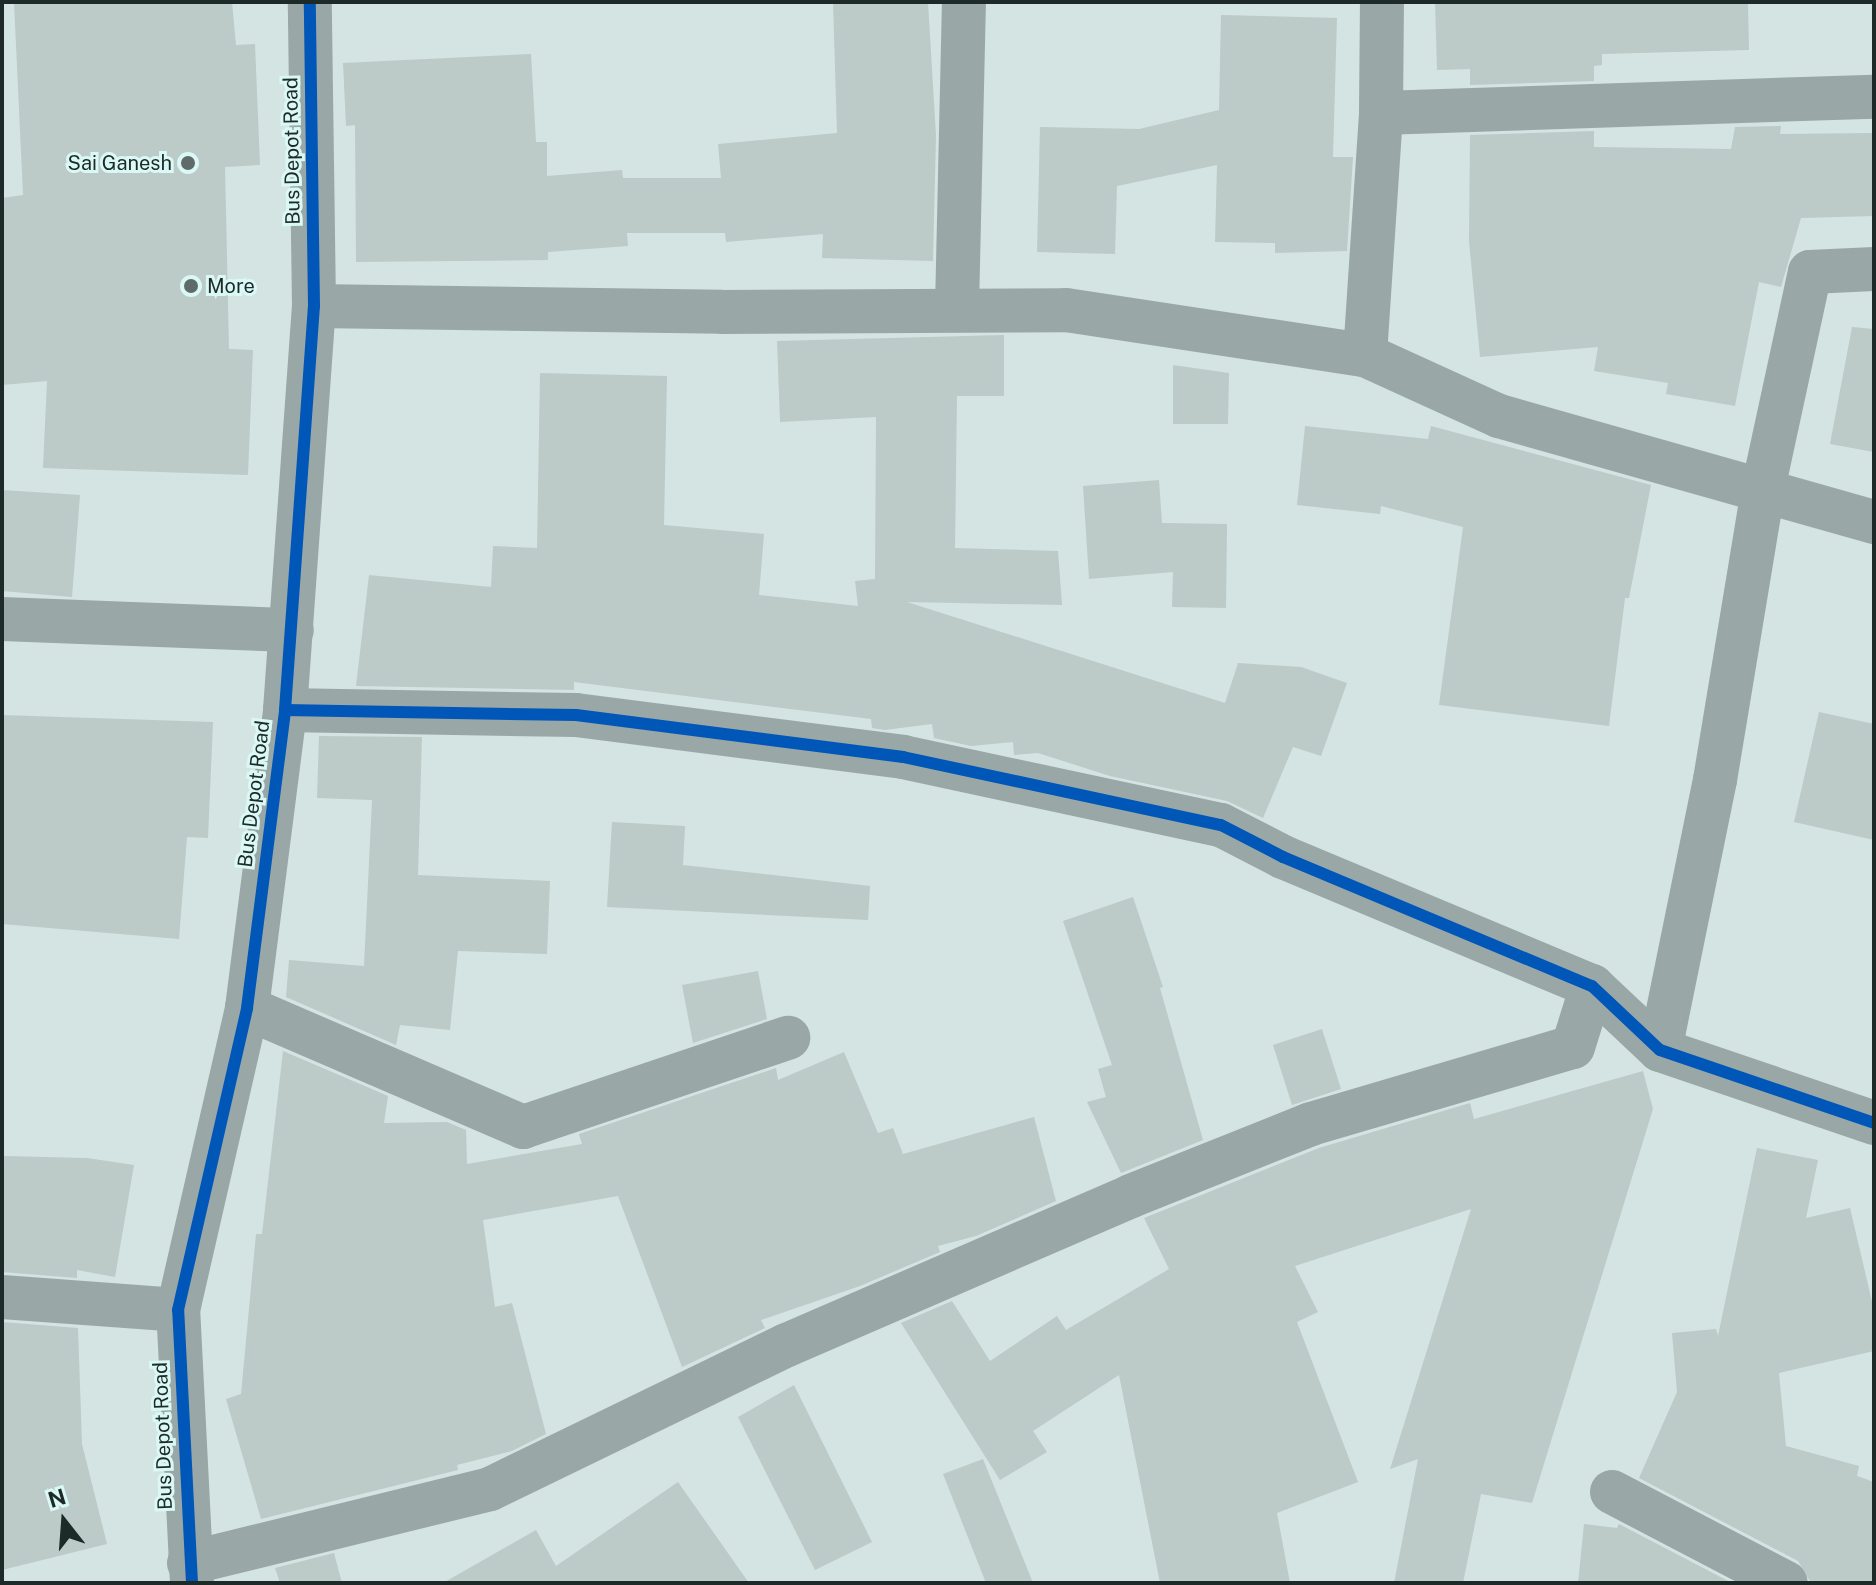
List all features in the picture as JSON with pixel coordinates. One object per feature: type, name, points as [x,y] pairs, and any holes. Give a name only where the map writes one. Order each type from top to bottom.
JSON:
[{"type":"street","name":"Bus Depot Road","points":[[190,1573],[178,1310],[247,1008],[285,710],[314,306],[310,2]]},
{"type":"street","points":[[957,308],[964,2]]},
{"type":"street","points":[[1365,355],[1381,113],[1382,2]]},
{"type":"street","points":[[1381,113],[1874,97]]},
{"type":"street","points":[[1660,1050],[1715,780],[1763,489],[1810,272],[1874,269]]},
{"type":"street","points":[[314,306],[722,312],[957,308],[1066,310],[1365,355],[1499,416],[1874,522]]},
{"type":"street","points":[[2,619],[292,630]]},
{"type":"street","points":[[285,710],[576,715],[903,757],[1221,825],[1283,857],[1592,986],[1660,1050],[1874,1123]]},
{"type":"street","points":[[190,1573],[490,1489],[787,1345],[1131,1196],[1311,1124],[1573,1047],[1592,986]]},
{"type":"street","points":[[247,1008],[523,1127],[788,1038]]},
{"type":"street","points":[[2,1297],[178,1310]]},
{"type":"street","points":[[1612,1492],[1786,1583]]},
{"type":"building","points":[[14,2],[232,2],[236,45],[255,44],[260,165],[225,167],[229,349],[253,350],[248,475],[43,468],[47,381],[2,385],[2,198],[23,195]]},
{"type":"building","points":[[833,2],[928,2],[936,136],[933,261],[822,258],[823,234],[726,242],[725,233],[627,233],[628,246],[548,252],[548,260],[356,262],[355,125],[346,126],[343,63],[531,54],[536,142],[547,142],[547,176],[622,170],[623,178],[721,178],[718,144],[837,133]]},
{"type":"building","points":[[1435,2],[1748,2],[1749,50],[1602,54],[1602,65],[1594,66],[1594,81],[1470,85],[1470,69],[1437,70]]},
{"type":"building","points":[[1221,15],[1337,18],[1333,157],[1353,157],[1347,251],[1275,253],[1275,243],[1215,242],[1217,165],[1117,186],[1115,254],[1037,252],[1040,127],[1139,129],[1219,110]]},
{"type":"building","points":[[1781,126],[1780,134],[1874,133],[1874,216],[1801,218],[1781,287],[1759,282],[1735,406],[1666,394],[1668,383],[1594,371],[1598,347],[1480,357],[1469,241],[1470,135],[1594,131],[1594,147],[1731,149],[1735,127]]},
{"type":"building","points":[[1852,327],[1874,329],[1874,452],[1830,444]]},
{"type":"building","points":[[1004,335],[1004,396],[957,396],[955,548],[1058,551],[1062,605],[907,602],[1225,703],[1238,663],[1301,667],[1347,683],[1321,756],[1293,747],[1263,818],[1227,801],[1110,776],[1038,753],[1014,755],[1013,742],[971,746],[934,738],[932,724],[885,730],[872,728],[871,719],[574,682],[574,690],[356,686],[369,575],[491,587],[493,546],[537,548],[540,373],[667,376],[664,525],[764,534],[759,595],[858,606],[855,581],[875,579],[876,417],[780,422],[777,341]]},
{"type":"building","points":[[1173,365],[1229,373],[1228,424],[1173,424]]},
{"type":"building","points":[[1305,426],[1428,439],[1431,426],[1651,485],[1629,598],[1625,598],[1609,726],[1439,705],[1463,527],[1381,506],[1380,514],[1297,505]]},
{"type":"building","points":[[1159,480],[1162,523],[1227,524],[1226,608],[1172,607],[1173,572],[1089,579],[1083,486]]},
{"type":"building","points":[[2,490],[80,495],[72,597],[2,591]]},
{"type":"building","points":[[1819,712],[1874,724],[1874,840],[1794,822]]},
{"type":"building","points":[[2,715],[213,722],[208,838],[187,837],[179,939],[2,924]]},
{"type":"building","points":[[319,736],[422,737],[418,875],[550,881],[547,954],[458,951],[450,1030],[400,1025],[396,1045],[286,997],[289,960],[364,966],[372,800],[317,798]]},
{"type":"building","points":[[612,822],[685,826],[683,865],[870,886],[868,920],[607,907]]},
{"type":"building","points":[[1133,897],[1163,987],[1160,988],[1203,1140],[1121,1173],[1087,1102],[1106,1097],[1098,1069],[1112,1065],[1063,921]]},
{"type":"building","points":[[758,971],[767,1019],[693,1043],[682,985]]},
{"type":"building","points":[[1322,1029],[1341,1089],[1292,1105],[1273,1045]]},
{"type":"building","points":[[283,1051],[388,1096],[384,1123],[447,1122],[466,1130],[467,1164],[582,1144],[579,1134],[776,1068],[778,1080],[844,1052],[878,1133],[893,1128],[903,1154],[1034,1117],[1056,1201],[976,1236],[938,1246],[940,1252],[860,1286],[761,1320],[765,1328],[682,1367],[618,1196],[483,1220],[495,1307],[512,1303],[546,1434],[512,1451],[457,1465],[458,1470],[261,1519],[226,1399],[241,1394],[256,1234],[262,1234]]},
{"type":"building","points":[[1643,1071],[1653,1109],[1532,1503],[1481,1494],[1463,1583],[1394,1583],[1418,1459],[1390,1469],[1471,1209],[1295,1266],[1318,1312],[1297,1322],[1358,1482],[1277,1513],[1290,1583],[1160,1583],[1119,1375],[1033,1431],[1047,1452],[1000,1480],[901,1323],[952,1301],[990,1361],[1057,1316],[1066,1330],[1169,1269],[1144,1218],[1319,1148],[1470,1103],[1474,1119]]},
{"type":"building","points":[[1757,1148],[1818,1160],[1806,1218],[1850,1208],[1874,1310],[1874,1351],[1779,1373],[1786,1446],[1859,1466],[1857,1476],[1874,1482],[1874,1583],[1811,1583],[1798,1561],[1639,1478],[1677,1392],[1672,1333],[1716,1329],[1718,1336]]},
{"type":"building","points":[[3,1156],[87,1158],[134,1165],[115,1277],[77,1270],[77,1278],[2,1272]]},
{"type":"building","points":[[2,1322],[78,1328],[82,1444],[107,1544],[2,1570]]},
{"type":"building","points":[[794,1385],[872,1542],[815,1570],[738,1417]]},
{"type":"building","points":[[983,1459],[1033,1583],[986,1583],[943,1474]]},
{"type":"building","points":[[678,1482],[749,1583],[443,1583],[536,1530],[556,1566]]},
{"type":"building","points":[[1584,1524],[1617,1528],[1619,1524],[1732,1583],[1578,1583]]},
{"type":"building","points":[[334,1553],[342,1583],[280,1583],[275,1568]]},
{"type":"cycle path","points":[[192,1583],[178,1310],[247,1008],[285,710],[314,306],[310,2]]},
{"type":"cycle path","points":[[285,710],[576,715],[903,757],[1221,825],[1283,857],[1592,986],[1660,1050],[1874,1123]]},
{"type":"place","name":"Sai Ganesh","points":[[188,163]]},
{"type":"place","name":"More","points":[[191,286]]}]
